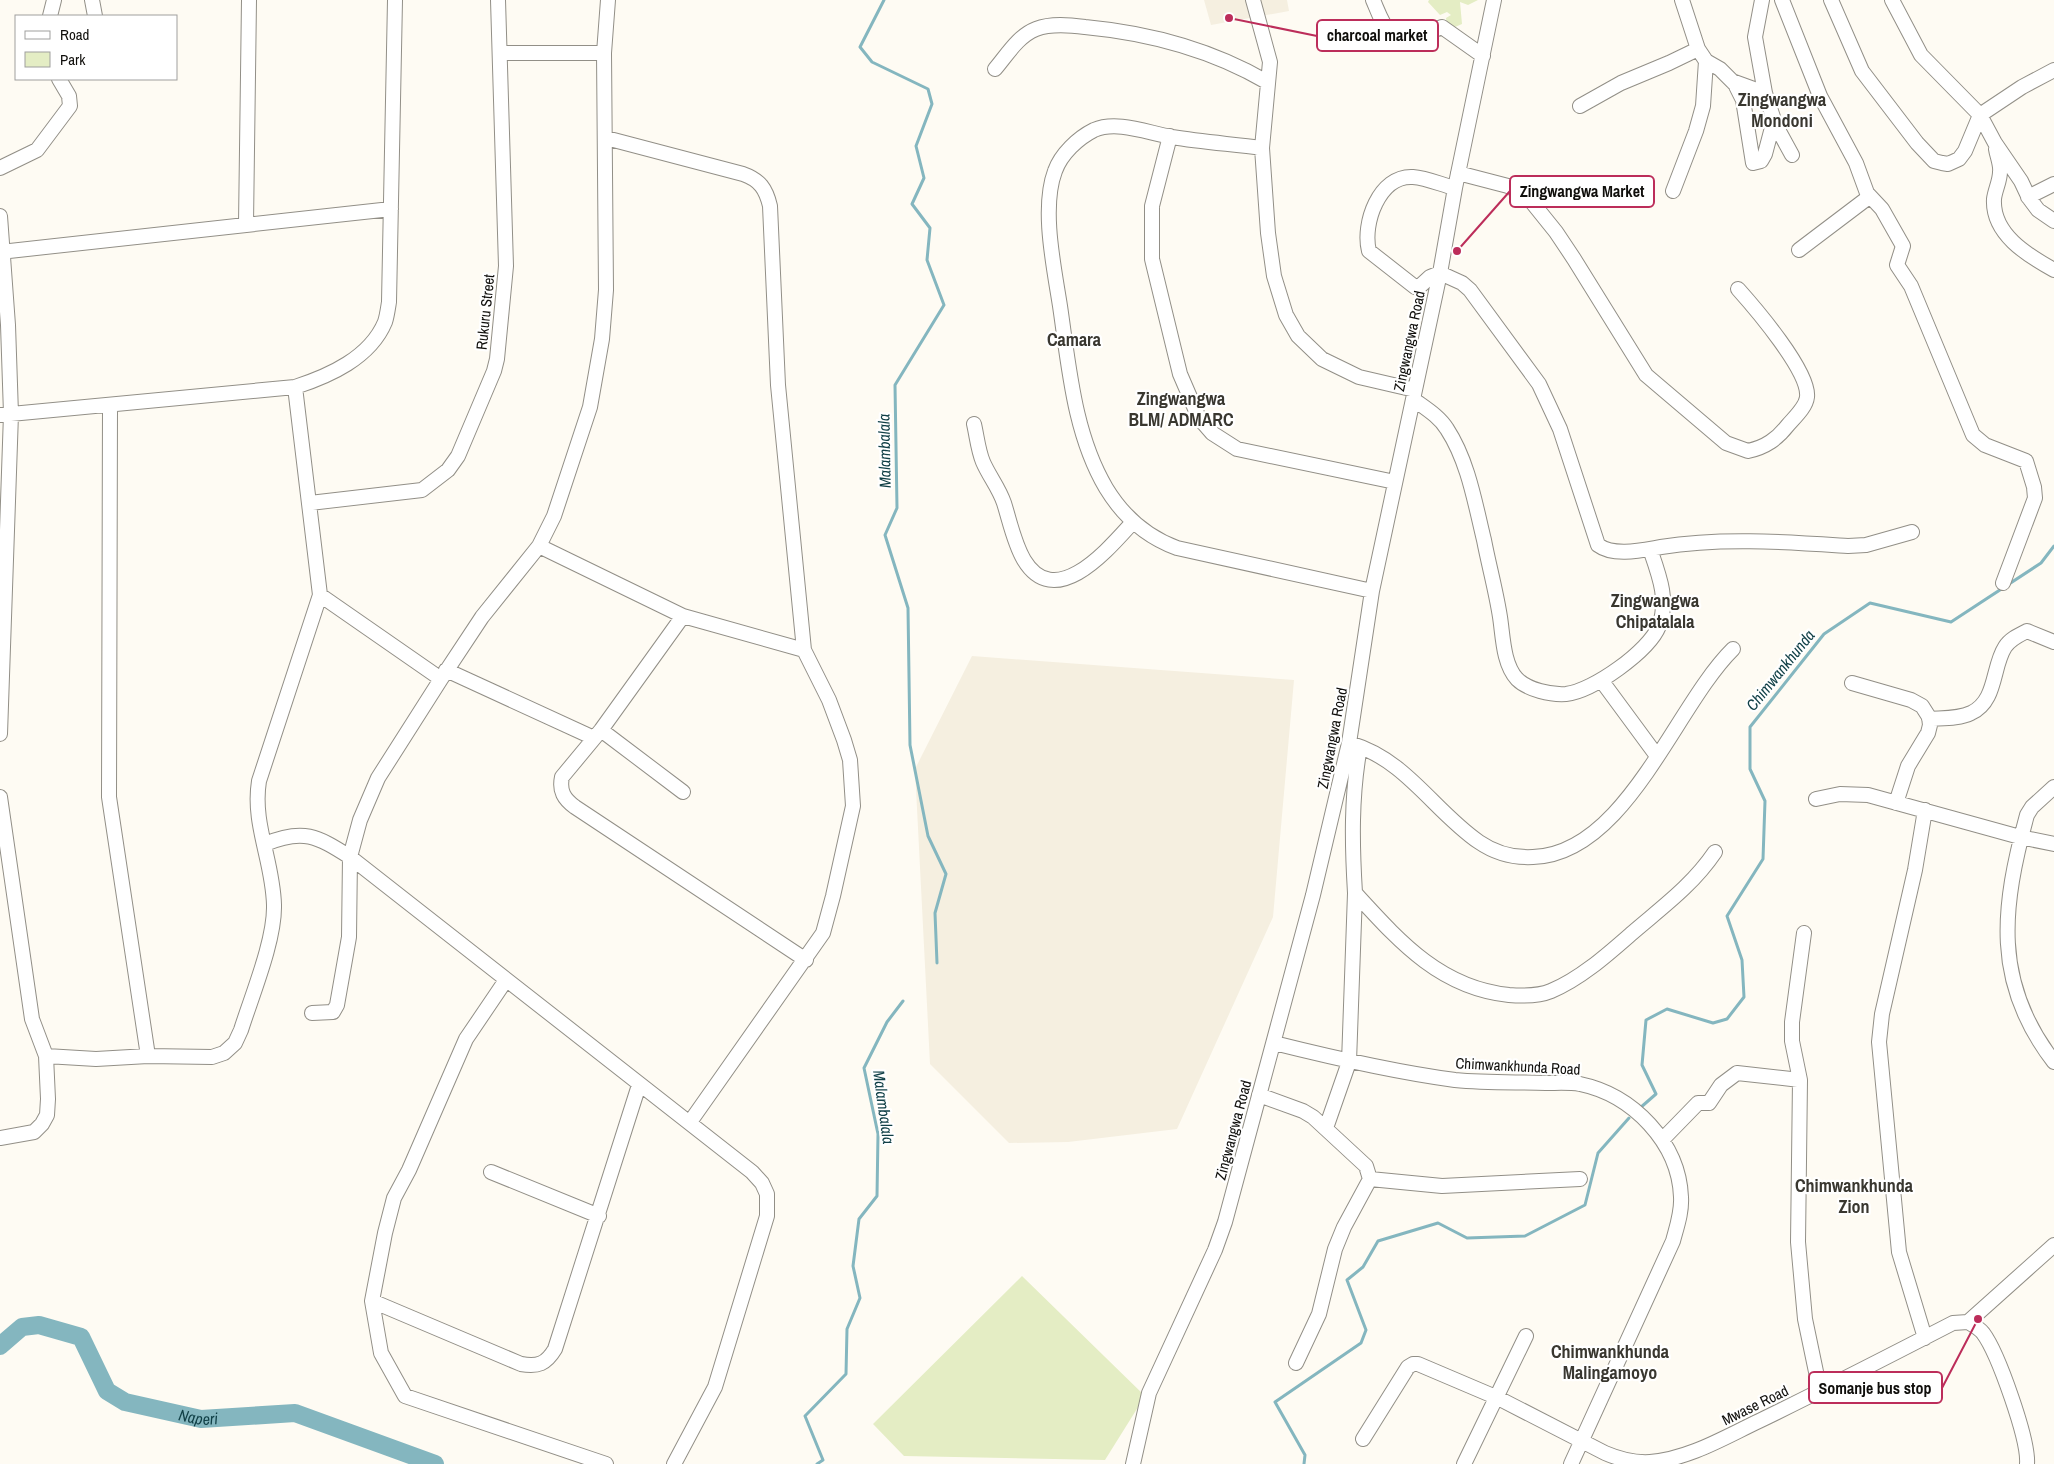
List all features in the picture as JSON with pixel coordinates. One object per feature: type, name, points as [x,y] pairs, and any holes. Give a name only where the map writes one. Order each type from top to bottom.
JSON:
[{"type":"street","points":[[50,15],[54,0]]},
{"type":"street","points":[[92,0],[95,15]]},
{"type":"street","points":[[246,224],[249,0]]},
{"type":"street","points":[[5,415],[295,388],[328,376],[350,362],[371,342],[385,322],[389,302],[395,0]]},
{"type":"street","name":"Rukuru Street","points":[[310,503],[422,490],[448,470],[458,456],[496,365],[506,272],[498,0]]},
{"type":"street","points":[[312,1013],[333,1012],[337,1005],[349,937],[350,857],[360,820],[378,778],[443,674],[498,597],[539,546],[557,508],[584,428],[595,385],[606,290],[604,53],[608,0]]},
{"type":"street","points":[[1253,0],[1270,62],[1262,148],[1268,233],[1274,276],[1286,316],[1298,336],[1322,359],[1340,369],[1414,394],[1438,417],[1447,429],[1464,467],[1477,510],[1508,661],[1513,674],[1522,683],[1536,690],[1558,694],[1580,690],[1601,680],[1642,649],[1654,636],[1659,625],[1663,592],[1650,550]]},
{"type":"street","points":[[1372,0],[1389,34],[1398,38],[1411,39],[1442,26],[1483,56]]},
{"type":"street","name":"Zingwangwa Road","points":[[1133,1464],[1149,1393],[1221,1236],[1355,745],[1372,592],[1440,273],[1455,188],[1494,0]]},
{"type":"street","points":[[1673,191],[1696,131],[1703,106],[1706,62],[1698,49],[1682,0]]},
{"type":"street","points":[[1762,0],[1756,37],[1765,93],[1771,106],[1774,122],[1792,155]]},
{"type":"street","points":[[1782,0],[1820,96],[1856,163],[1869,197],[1882,209],[1903,246],[1897,265],[1911,286],[1973,435],[1985,445],[2023,459],[2028,464],[2035,498],[2003,583]]},
{"type":"street","points":[[1831,0],[1862,71],[1905,128],[1934,160],[1948,164],[1959,159],[1965,151],[1980,115],[2022,87],[2054,70]]},
{"type":"street","points":[[1892,0],[1920,55],[1980,115],[1995,143],[2021,181],[2028,197],[2038,210],[2054,221]]},
{"type":"street","points":[[995,69],[1023,37],[1036,29],[1070,25],[1167,40],[1243,68],[1268,82]]},
{"type":"street","points":[[1580,106],[1621,82],[1672,62],[1698,49]]},
{"type":"street","points":[[501,53],[604,53]]},
{"type":"street","points":[[1672,62],[1706,62],[1720,69],[1732,81],[1743,100],[1752,163],[1761,161],[1765,154],[1774,122]]},
{"type":"street","points":[[0,168],[37,150],[70,106],[69,96],[60,80]]},
{"type":"street","points":[[1732,81],[1765,93]]},
{"type":"street","points":[[1262,148],[1170,136],[1146,130],[1107,127],[1094,130],[1068,150],[1056,169],[1051,188],[1050,219],[1056,278],[1077,410],[1098,474],[1120,509],[1133,522],[1153,537],[1177,548],[1372,592]]},
{"type":"street","points":[[1170,136],[1152,206],[1152,259],[1180,374],[1200,418],[1212,433],[1237,449],[1395,482]]},
{"type":"street","points":[[606,138],[748,176],[762,185],[767,193],[770,206],[778,385],[804,650],[829,700],[844,740],[850,760],[853,785],[852,806],[833,896],[823,933],[806,960],[690,1122]]},
{"type":"street","points":[[1995,143],[2000,171],[1994,199],[1995,216],[2007,234],[2025,254],[2054,270]]},
{"type":"street","points":[[1458,173],[1508,186],[1527,196],[1570,252],[1646,375],[1726,443],[1748,451],[1769,444],[1779,436],[1802,408],[1808,394],[1805,384],[1778,337],[1738,289]]},
{"type":"street","points":[[1455,188],[1415,177],[1405,178],[1388,186],[1375,203],[1368,228],[1367,243],[1369,251],[1415,287],[1418,288],[1430,277],[1440,273],[1462,283],[1470,290],[1538,384],[1560,430],[1598,546],[1611,551],[1650,550],[1711,542],[1857,546],[1912,532]]},
{"type":"street","points":[[2028,197],[2054,184]]},
{"type":"street","points":[[1799,250],[1869,197]]},
{"type":"street","points":[[2,252],[246,224],[391,210]]},
{"type":"street","points":[[0,216],[5,415],[0,734]]},
{"type":"street","points":[[46,1056],[96,1059],[148,1056],[212,1057],[224,1053],[235,1043],[242,1030],[272,927],[274,907],[273,886],[265,844],[257,820],[256,800],[259,781],[320,595],[295,388]]},
{"type":"street","points":[[110,406],[109,797],[148,1056]]},
{"type":"street","points":[[974,424],[981,456],[1000,492],[1018,547],[1029,566],[1045,578],[1057,581],[1069,578],[1080,572],[1104,554],[1133,522]]},
{"type":"street","points":[[539,546],[682,616],[804,650]]},
{"type":"street","points":[[320,595],[443,674],[597,734],[683,792]]},
{"type":"street","points":[[682,616],[597,734],[562,777],[560,785],[566,800],[806,960]]},
{"type":"street","points":[[1929,719],[1965,716],[1979,708],[1992,684],[2005,647],[2017,636],[2027,631],[2054,642]]},
{"type":"street","points":[[1326,1128],[1349,1062],[1355,893],[1352,830],[1355,745],[1389,761],[1454,822],[1480,843],[1499,853],[1522,857],[1555,854],[1584,841],[1617,808],[1657,756],[1716,666],[1733,649]]},
{"type":"street","points":[[1601,680],[1657,756]]},
{"type":"street","points":[[1852,682],[1911,700],[1922,706],[1929,719],[1928,733],[1908,766],[1896,803]]},
{"type":"street","points":[[2054,786],[2032,807],[2027,816],[2020,837],[2008,910],[2008,961],[2020,1002],[2032,1030],[2054,1062]]},
{"type":"street","points":[[1816,800],[1851,793],[1925,810],[2020,837],[2054,844]]},
{"type":"street","points":[[0,798],[32,1019],[46,1056],[48,1099],[47,1115],[34,1132],[0,1138]]},
{"type":"street","points":[[1925,810],[1915,870],[1882,1014],[1879,1042],[1899,1252],[1925,1338]]},
{"type":"street","points":[[265,844],[293,835],[307,834],[321,839],[350,857],[639,1085],[690,1122],[752,1172],[762,1183],[769,1202],[767,1216],[715,1386],[674,1464]]},
{"type":"street","points":[[1355,893],[1405,946],[1436,970],[1464,984],[1497,993],[1521,996],[1549,992],[1568,982],[1608,953],[1685,890],[1715,852]]},
{"type":"street","points":[[1804,933],[1792,1022],[1792,1041],[1800,1080],[1798,1242],[1804,1319],[1820,1391]]},
{"type":"street","points":[[506,980],[466,1039],[409,1170],[394,1198],[372,1301],[382,1353],[405,1396],[606,1464]]},
{"type":"street","name":"Chimwankhunda Road","points":[[1274,1043],[1349,1062],[1455,1080],[1493,1083],[1578,1084],[1598,1088],[1635,1110],[1662,1140],[1673,1158],[1680,1179],[1680,1216],[1672,1241],[1570,1464]]},
{"type":"street","points":[[1662,1140],[1698,1103],[1709,1103],[1721,1085],[1736,1073],[1800,1080]]},
{"type":"street","points":[[372,1301],[521,1364],[538,1365],[545,1363],[555,1349],[639,1085]]},
{"type":"street","points":[[1259,1095],[1302,1111],[1326,1128],[1366,1166],[1370,1179],[1344,1227],[1335,1249],[1319,1314],[1296,1363]]},
{"type":"street","points":[[491,1172],[598,1216]]},
{"type":"street","points":[[1370,1179],[1442,1186],[1580,1179]]},
{"type":"street","name":"Mwase Road","points":[[1363,1439],[1396,1384],[1413,1364],[1418,1364],[1498,1398],[1580,1441],[1624,1460],[1649,1463],[1676,1457],[1701,1448],[1820,1391],[1953,1323],[1968,1322],[2054,1246]]},
{"type":"street","points":[[1968,1322],[1982,1332],[1998,1365],[2022,1430],[2027,1464]]},
{"type":"street","points":[[1464,1464],[1498,1398],[1526,1336]]},
{"type":"shaded area","points":[[1204,0],[1287,0],[1289,11],[1211,25]]},
{"type":"shaded area","points":[[972,656],[1294,680],[1273,917],[1177,1129],[1068,1142],[1009,1143],[930,1064],[915,769]]},
{"type":"green space","points":[[1429,0],[1478,0],[1468,5],[1460,2],[1462,24],[1455,27],[1447,25],[1446,18],[1451,15],[1447,12],[1440,15],[1428,2]]},
{"type":"green space","points":[[1022,1276],[1145,1396],[1105,1460],[904,1456],[873,1424]]},
{"type":"waterway","name":"Malambalala","points":[[884,0],[860,47],[872,62],[928,89],[932,104],[916,146],[924,178],[912,204],[930,228],[927,260],[944,305],[895,385],[897,508],[885,535],[908,608],[910,745],[928,836],[946,874],[935,913],[937,963]]},
{"type":"waterway","name":"Chimwankhunda","points":[[1640,1108],[1656,1094],[1642,1065],[1646,1020],[1667,1009],[1713,1023],[1727,1019],[1744,997],[1742,960],[1727,916],[1763,859],[1765,801],[1750,769],[1750,727],[1824,634],[1870,603],[1951,622],[2041,563],[2054,546]]},
{"type":"waterway","name":"Malambalala","points":[[817,1464],[823,1460],[805,1416],[846,1374],[847,1329],[860,1298],[853,1266],[859,1219],[877,1196],[878,1134],[864,1068],[887,1022],[903,1001]]},
{"type":"waterway","name":"Chimwankhunda","points":[[1304,1464],[1305,1455],[1275,1402],[1361,1343],[1366,1330],[1347,1280],[1363,1267],[1378,1241],[1438,1223],[1467,1238],[1525,1236],[1585,1205],[1598,1153],[1629,1118]]},
{"type":"waterway","name":"Naperi","points":[[0,1346],[22,1327],[39,1325],[81,1337],[107,1391],[125,1402],[201,1419],[295,1413],[435,1464]]},
{"type":"place","name":"charcoal market","points":[[1229,18]]},
{"type":"place","name":"Zingwangwa Market","points":[[1457,251]]},
{"type":"place","name":"Somanje bus stop","points":[[1978,1319]]},
{"type":"district","name":"Zingwangwa Mondoni","points":[[1782,109]]},
{"type":"district","name":"Camara","points":[[1074,339]]},
{"type":"district","name":"Zingwangwa BLM/ ADMARC","points":[[1181,408]]},
{"type":"district","name":"Zingwangwa Chipatalala","points":[[1655,610]]},
{"type":"district","name":"Chimwankhunda Zion","points":[[1854,1195]]},
{"type":"district","name":"Chimwankhunda Malingamoyo","points":[[1610,1361]]}]
